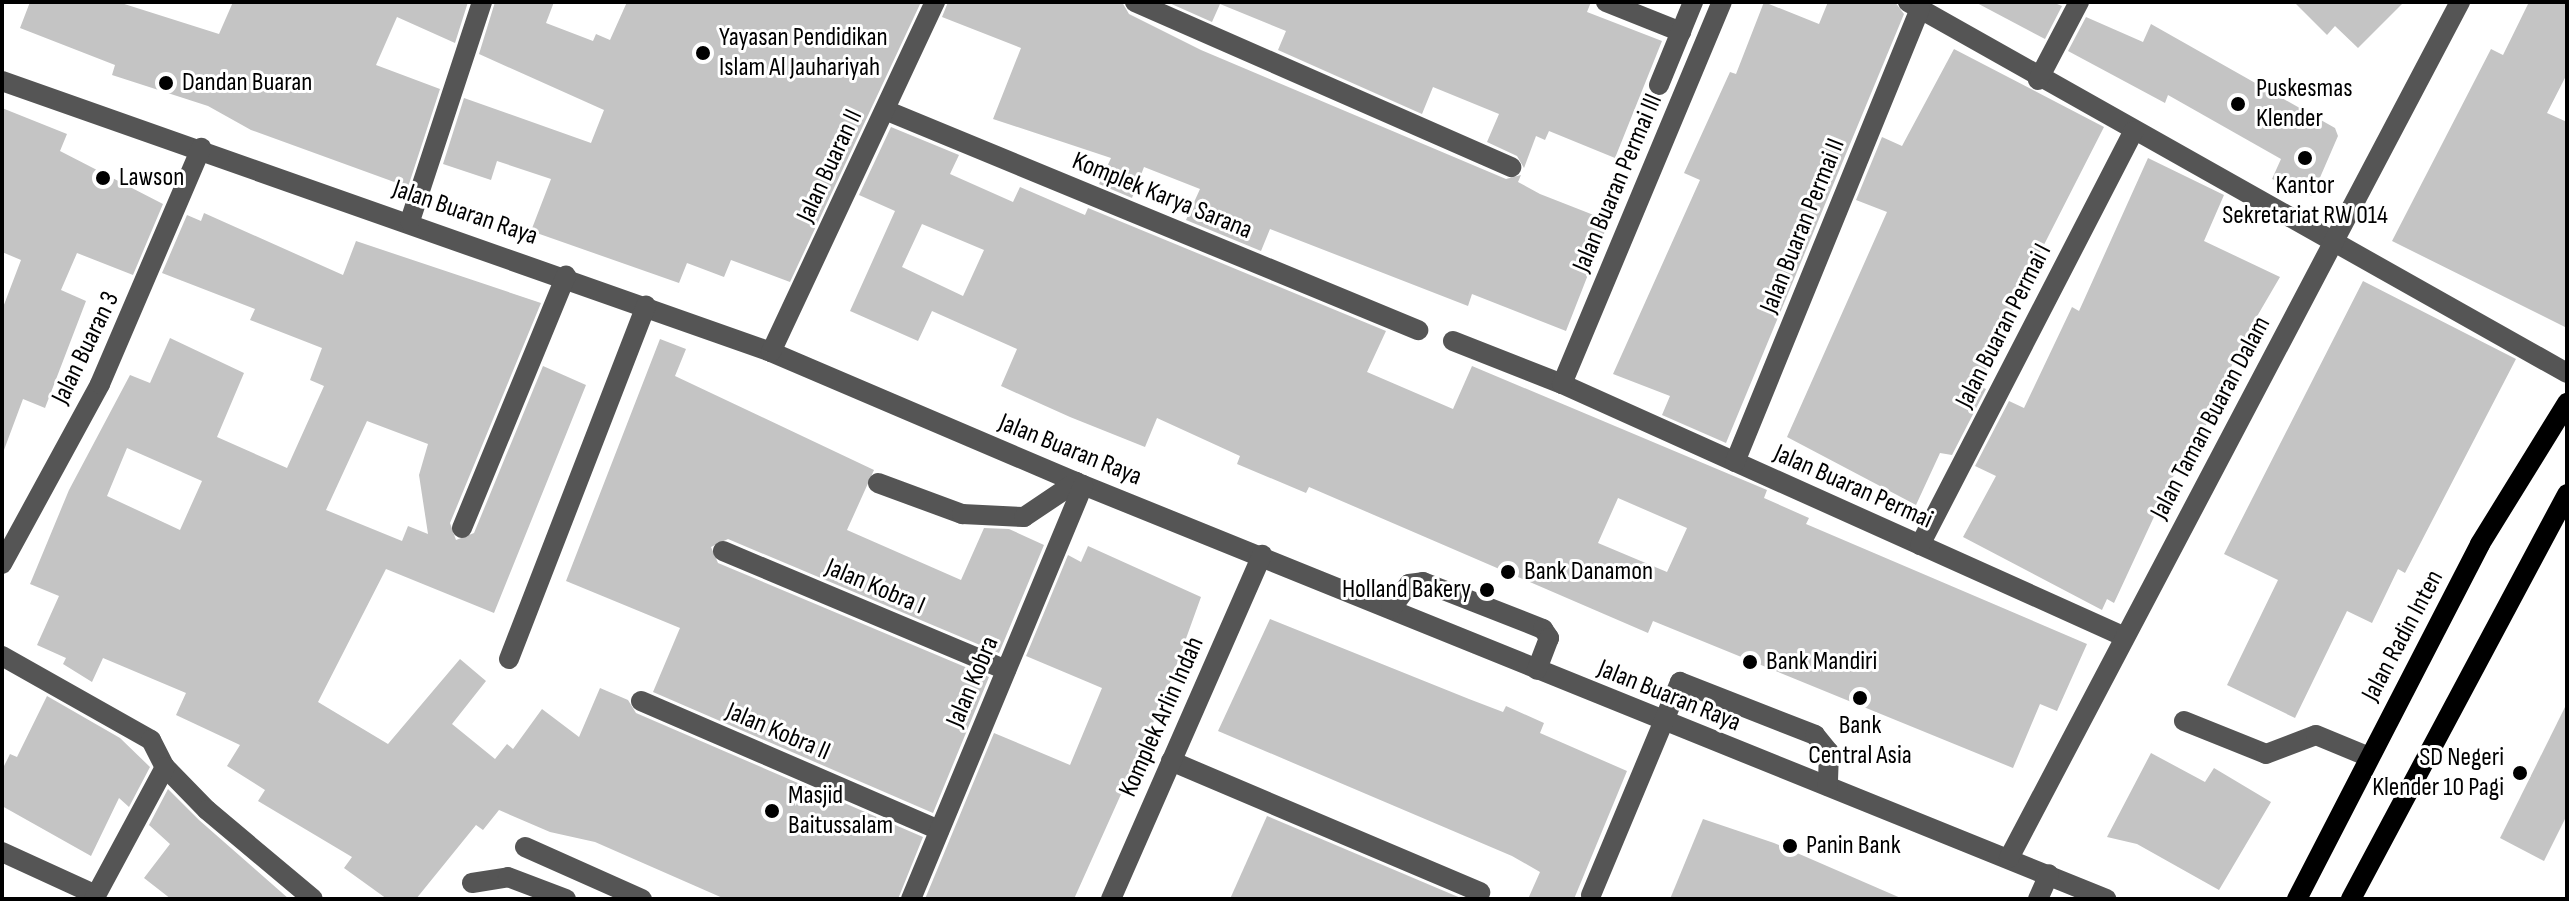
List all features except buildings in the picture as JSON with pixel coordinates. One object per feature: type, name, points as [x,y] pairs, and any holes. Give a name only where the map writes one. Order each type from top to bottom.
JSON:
[{"type":"main road","name":"Jalan Radin Inten","points":[[2297,899],[2480,544],[2567,403]]},
{"type":"main road","points":[[2351,899],[2567,494]]},
{"type":"street","points":[[410,221],[482,2]]},
{"type":"street","name":"Jalan Buaran II","points":[[771,352],[935,2]]},
{"type":"street","points":[[1135,2],[1511,167]]},
{"type":"street","points":[[1606,2],[1681,32]]},
{"type":"street","points":[[1659,85],[1693,2]]},
{"type":"street","name":"Jalan Buaran Permai III","points":[[1562,384],[1722,2]]},
{"type":"street","points":[[2038,80],[2079,2]]},
{"type":"street","name":"Jalan Taman Buaran Dalam","points":[[2009,858],[2330,243],[2460,2]]},
{"type":"street","points":[[1914,5],[2038,80],[2567,373]]},
{"type":"street","name":"Jalan Buaran Permai II","points":[[1735,462],[1914,5]]},
{"type":"street","name":"Jalan Buaran Raya","points":[[2,81],[410,221],[771,352],[1080,484],[1262,555],[1661,722],[2106,899]]},
{"type":"street","name":"Komplek Karya Sarana","points":[[885,110],[1418,330]]},
{"type":"street","name":"Jalan Buaran Permai I","points":[[1920,545],[2134,131]]},
{"type":"street","name":"Jalan Buaran 3","points":[[2,564],[100,384],[201,148]]},
{"type":"street","points":[[462,528],[566,276]]},
{"type":"street","points":[[509,659],[646,306]]},
{"type":"street","name":"Jalan Buaran Permai","points":[[1453,341],[1562,384],[2123,636]]},
{"type":"street","points":[[878,483],[962,514],[1024,517],[1080,484]]},
{"type":"street","name":"Jalan Kobra","points":[[911,899],[1080,484]]},
{"type":"street","name":"Jalan Kobra I","points":[[723,551],[1006,670]]},
{"type":"street","name":"Komplek Arlin Indah","points":[[1111,899],[1262,555]]},
{"type":"street","points":[[1391,609],[1416,581],[1543,629],[1549,638],[1537,670]]},
{"type":"street","points":[[2,656],[151,740],[165,767],[313,899]]},
{"type":"street","points":[[1591,895],[1674,688],[1687,682],[1815,735],[1829,752],[1828,786]]},
{"type":"street","name":"Jalan Kobra II","points":[[641,701],[939,830]]},
{"type":"street","points":[[2184,721],[2266,754],[2316,735],[2369,757]]},
{"type":"street","points":[[1171,761],[1480,892]]},
{"type":"street","points":[[2,852],[95,897],[165,767]]},
{"type":"street","points":[[525,847],[642,899]]},
{"type":"street","points":[[2038,899],[2049,874]]},
{"type":"street","points":[[472,883],[508,877],[566,899]]},
{"type":"place","name":"Yayasan Pendidikan Islam Al Jauhariyah","points":[[703,53]]},
{"type":"place","name":"Dandan Buaran","points":[[166,83]]},
{"type":"place","name":"Puskesmas Klender","points":[[2238,104]]},
{"type":"place","name":"Kantor Sekretariat RW 014","points":[[2305,158]]},
{"type":"place","name":"Lawson","points":[[103,178]]},
{"type":"place","name":"Bank Danamon","points":[[1508,572]]},
{"type":"place","name":"Holland Bakery","points":[[1487,590]]},
{"type":"place","name":"Bank Mandiri","points":[[1750,662]]},
{"type":"place","name":"Bank Central Asia","points":[[1860,698]]},
{"type":"place","name":"SD Negeri Klender 10 Pagi","points":[[2520,773]]},
{"type":"place","name":"Masjid Baitussalam","points":[[772,811]]},
{"type":"place","name":"Panin Bank","points":[[1790,846]]}]
